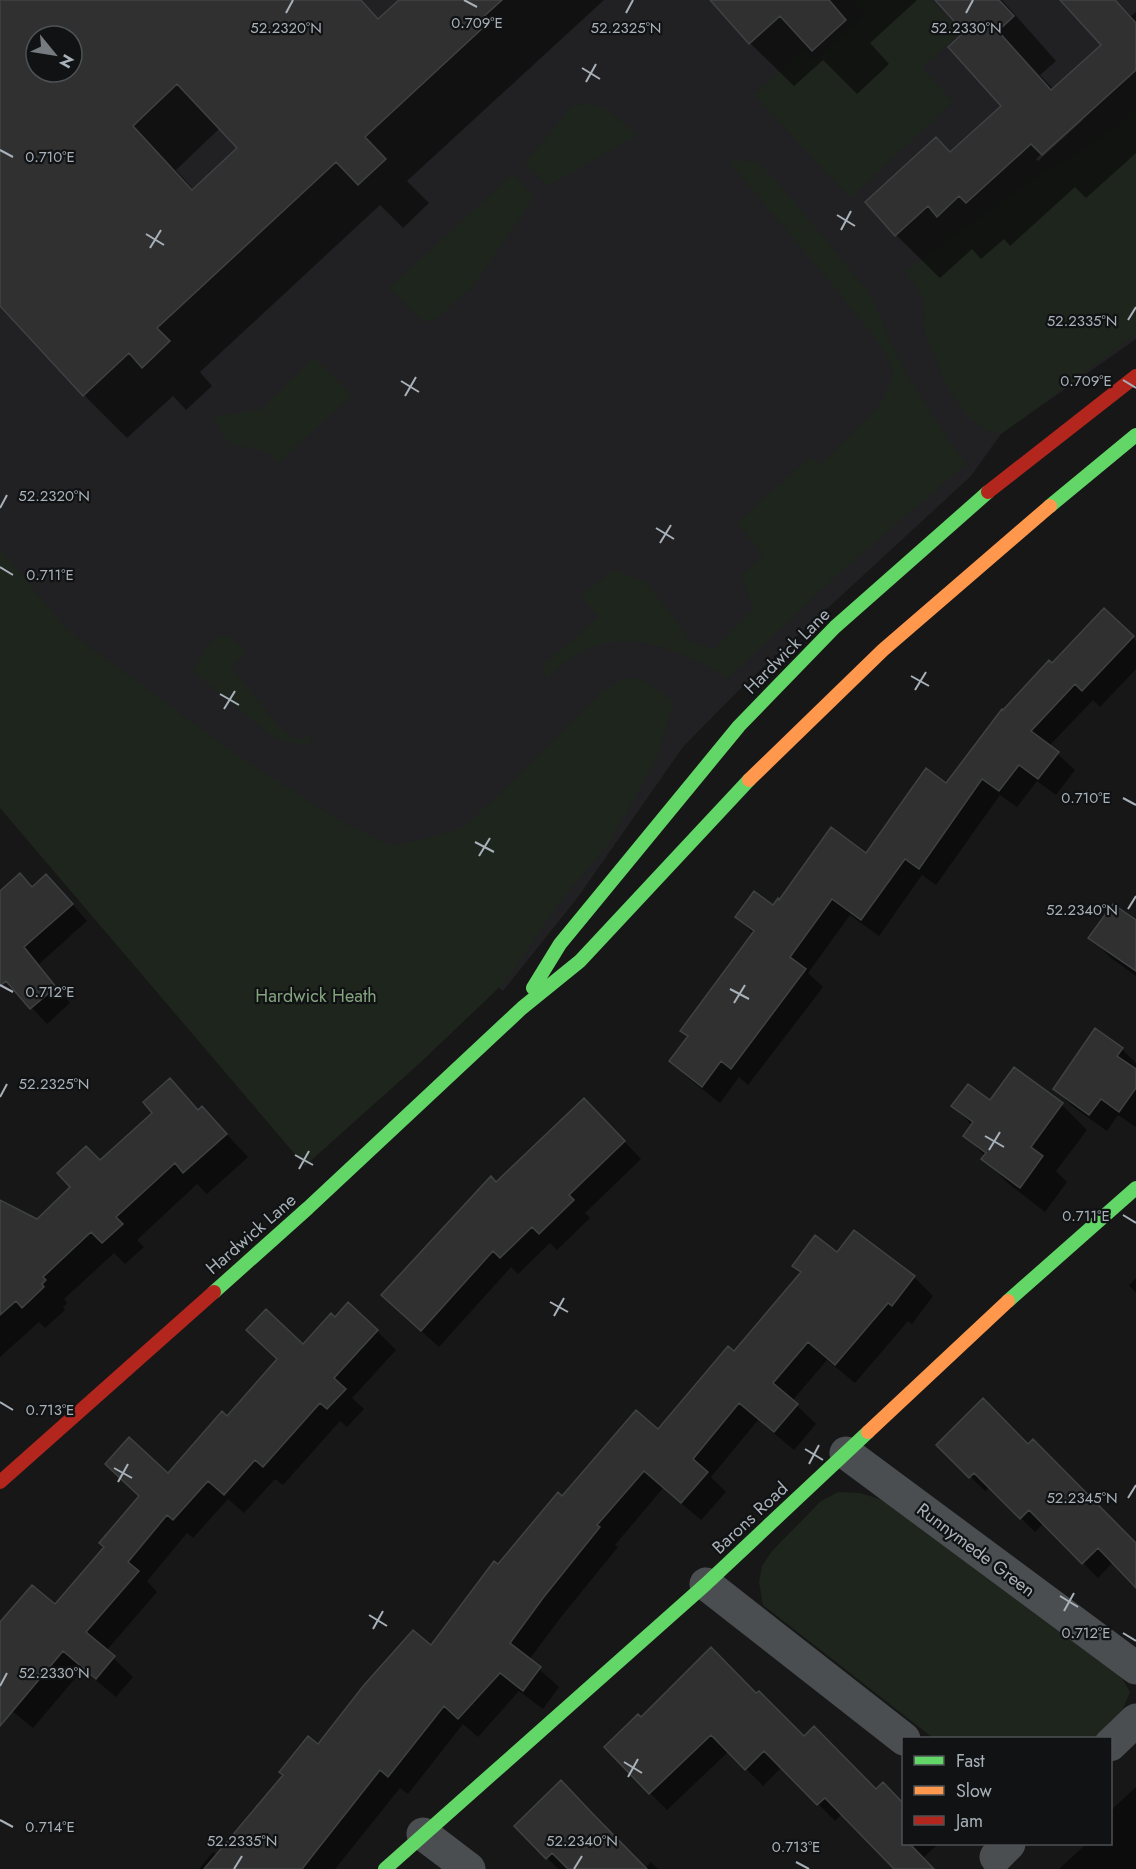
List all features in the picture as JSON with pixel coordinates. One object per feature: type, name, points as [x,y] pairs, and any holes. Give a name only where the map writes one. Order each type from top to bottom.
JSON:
[{"type":"street","name":"Hardwick Lane","points":[[522,1008],[560,944],[739,726],[763,701],[835,627],[1001,480],[1136,376]]},
{"type":"street","name":"Hardwick Lane","points":[[0,1482],[308,1208],[522,1008],[580,961],[751,778],[883,650],[990,556],[1136,435]]},
{"type":"street","name":"Barons Road","points":[[385,1869],[706,1584],[989,1318],[1136,1188]]},
{"type":"street","name":"Runnymede Green","points":[[846,1453],[1136,1668]]},
{"type":"street","points":[[706,1584],[902,1738]]},
{"type":"street","points":[[1112,1743],[1136,1720]]},
{"type":"street","points":[[423,1834],[469,1869]]},
{"type":"shaded area","points":[[0,0],[1136,0],[1136,339],[1001,434],[971,476],[738,691],[683,747],[578,897],[503,991],[0,633]]},
{"type":"green space","points":[[857,0],[931,0],[961,32],[922,68],[953,102],[850,198],[754,95],[804,49],[815,61],[865,15],[854,3]]},
{"type":"green space","points":[[591,104],[606,109],[638,135],[547,186],[525,163],[573,105]]},
{"type":"green space","points":[[1136,110],[1136,334],[1001,434],[983,429],[963,410],[946,384],[925,333],[924,301],[906,271],[1025,185],[1114,130]]},
{"type":"green space","points":[[728,161],[759,163],[775,179],[867,290],[912,382],[966,464],[846,567],[728,678],[673,651],[654,645],[615,642],[595,646],[576,655],[547,679],[542,666],[599,617],[581,596],[614,570],[647,583],[692,642],[714,649],[753,609],[742,575],[763,555],[737,523],[808,459],[822,463],[875,411],[886,395],[894,371],[878,342]]},
{"type":"green space","points":[[513,174],[534,197],[473,286],[434,321],[423,321],[389,288]]},
{"type":"green space","points":[[314,357],[352,395],[279,462],[265,451],[239,446],[227,440],[213,417],[262,409]]},
{"type":"green space","name":"Hardwick Heath","points":[[0,549],[69,632],[241,758],[342,822],[392,846],[464,827],[603,691],[624,678],[643,680],[674,701],[656,760],[609,843],[558,904],[505,982],[421,1062],[305,1166],[0,808]]},
{"type":"green space","points":[[225,634],[247,652],[231,667],[281,729],[297,741],[312,735],[309,746],[274,738],[192,671],[210,642]]},
{"type":"green space","points":[[838,1492],[860,1493],[883,1500],[1120,1675],[1130,1692],[1122,1711],[1095,1737],[932,1737],[763,1605],[759,1582],[762,1566],[772,1551],[821,1501]]},
{"type":"building","points":[[0,0],[361,0],[378,19],[399,0],[502,0],[481,19],[486,25],[365,137],[386,159],[358,185],[336,162],[157,328],[170,341],[142,368],[129,353],[83,396],[0,306]],"holes":[[[177,84],[237,148],[192,190],[133,126]]]},
{"type":"building","points":[[710,0],[829,0],[846,20],[812,51],[780,16],[749,44]]},
{"type":"building","points":[[935,0],[999,0],[1014,16],[998,31],[1051,90],[1101,45],[1060,0],[1115,0],[1136,23],[1136,70],[1042,155],[1031,144],[966,203],[959,196],[937,217],[928,206],[895,236],[865,202],[936,137],[950,152],[1001,106],[948,47],[964,32]]},
{"type":"building","points":[[1104,608],[1134,636],[1082,691],[1075,684],[1031,731],[1059,752],[1038,779],[1019,765],[999,791],[982,779],[919,869],[905,859],[861,920],[832,899],[790,957],[806,969],[731,1069],[721,1061],[702,1087],[669,1061],[688,1036],[680,1031],[754,931],[735,917],[754,891],[773,905],[778,898],[779,900],[831,827],[866,853],[926,768],[946,783],[1002,709],[1049,660],[1052,663]]},
{"type":"building","points":[[20,873],[32,887],[46,874],[73,904],[24,947],[56,987],[30,1009],[6,981],[0,986],[0,891]]},
{"type":"building","points":[[1113,904],[1136,920],[1136,971],[1088,938]]},
{"type":"building","points":[[1095,1028],[1123,1048],[1117,1056],[1136,1069],[1136,1088],[1119,1112],[1101,1099],[1089,1115],[1053,1089]]},
{"type":"building","points":[[1014,1067],[1063,1103],[1031,1147],[1043,1156],[1020,1188],[981,1159],[986,1153],[963,1136],[973,1122],[951,1106],[968,1084],[990,1100]]},
{"type":"building","points":[[170,1078],[198,1110],[202,1106],[227,1134],[183,1173],[175,1163],[116,1217],[123,1224],[102,1243],[91,1232],[43,1277],[46,1280],[42,1284],[44,1287],[22,1308],[16,1301],[0,1315],[0,1200],[37,1219],[70,1187],[57,1173],[86,1146],[100,1160],[152,1113],[143,1102]]},
{"type":"building","points":[[584,1098],[625,1141],[569,1195],[574,1200],[539,1234],[532,1227],[500,1258],[493,1251],[421,1331],[381,1295],[491,1176],[496,1182]]},
{"type":"building","points":[[854,1230],[915,1276],[892,1306],[888,1303],[835,1365],[808,1342],[773,1383],[798,1404],[774,1432],[739,1403],[693,1459],[708,1472],[681,1503],[644,1471],[597,1525],[600,1527],[510,1643],[541,1667],[523,1691],[500,1673],[458,1719],[444,1706],[388,1777],[380,1770],[302,1869],[204,1869],[283,1775],[279,1772],[308,1736],[318,1744],[364,1685],[413,1630],[431,1645],[494,1561],[498,1564],[558,1492],[562,1496],[636,1410],[658,1429],[728,1346],[734,1351],[801,1272],[792,1266],[815,1235],[837,1252]]},
{"type":"building","points":[[348,1302],[378,1330],[334,1378],[346,1389],[327,1409],[320,1403],[263,1467],[255,1460],[224,1495],[208,1481],[173,1520],[167,1515],[128,1562],[139,1571],[86,1632],[115,1656],[96,1679],[63,1651],[0,1726],[0,1622],[32,1585],[55,1604],[104,1547],[99,1543],[139,1496],[105,1464],[129,1437],[168,1473],[222,1411],[227,1416],[277,1359],[246,1330],[266,1309],[303,1344],[331,1313],[335,1317]]},
{"type":"building","points":[[983,1398],[1028,1444],[1033,1439],[1136,1543],[1136,1588],[1098,1548],[1082,1564],[1029,1510],[1020,1519],[974,1473],[969,1478],[936,1445]]},
{"type":"building","points":[[711,1647],[756,1693],[759,1691],[804,1736],[814,1726],[876,1789],[883,1782],[902,1802],[902,1845],[911,1845],[934,1869],[894,1869],[825,1798],[817,1805],[764,1751],[745,1770],[711,1735],[649,1794],[604,1747],[638,1714],[641,1717]]},
{"type":"building","points":[[561,1780],[647,1869],[568,1869],[552,1853],[546,1859],[514,1826]]},
{"type":"traffic: fast","points":[[1050,506],[1136,435]]},
{"type":"traffic: fast","points":[[533,988],[560,944],[739,726],[835,627],[988,492]]},
{"type":"traffic: fast","points":[[214,1292],[308,1208],[522,1008],[580,961],[749,780]]},
{"type":"traffic: fast","points":[[1008,1301],[1136,1188]]},
{"type":"traffic: fast","points":[[385,1869],[706,1584],[868,1432]]},
{"type":"traffic: slow","points":[[749,780],[883,650],[1050,506]]},
{"type":"traffic: slow","points":[[868,1432],[1008,1301]]},
{"type":"traffic: jam","points":[[988,492],[1136,376]]},
{"type":"traffic: jam","points":[[0,1482],[214,1292]]}]
